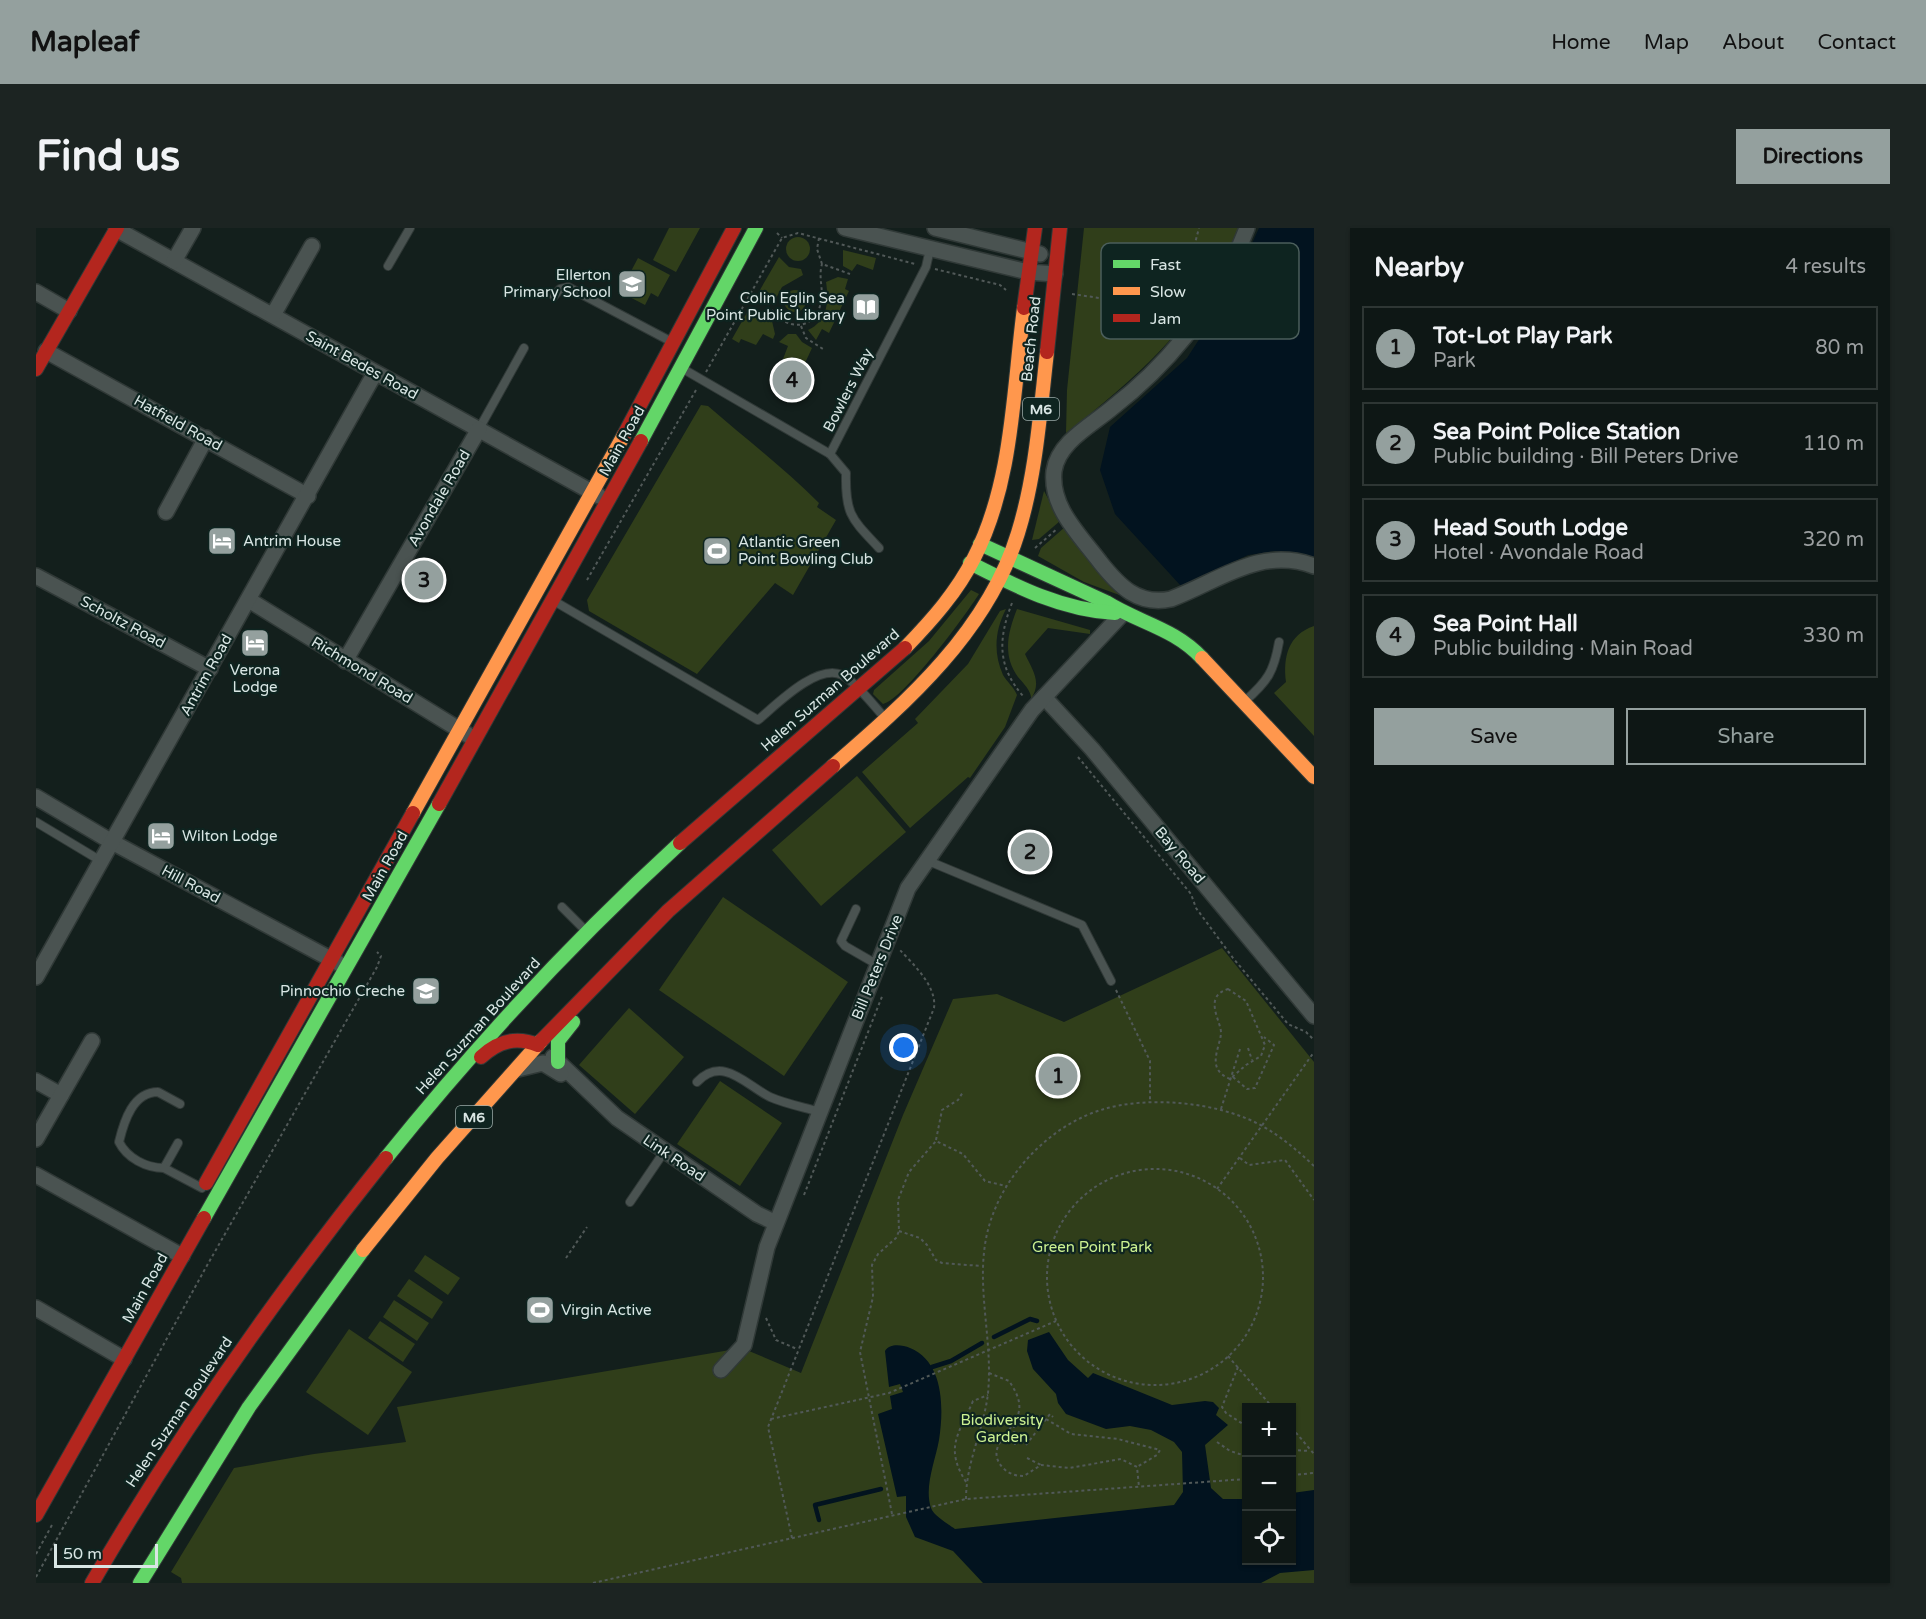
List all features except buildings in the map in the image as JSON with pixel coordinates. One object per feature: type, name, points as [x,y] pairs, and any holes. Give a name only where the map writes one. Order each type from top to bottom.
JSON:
[{"type":"main road","points":[[40,360],[116,228]]},
{"type":"main road","name":"Main Road","points":[[200,1194],[593,492],[734,228]]},
{"type":"main road","name":"Main Road","points":[[36,1515],[114,1354],[172,1251],[347,968],[682,368],[756,228]]},
{"type":"main road","name":"Beach Road","points":[[970,564],[980,544],[1000,489],[1008,452],[1035,228]]},
{"type":"main road","name":"Beach Road","points":[[1000,579],[1011,558],[1026,510],[1035,464],[1060,228]]},
{"type":"main road","points":[[980,544],[1106,602],[1123,613],[1173,633],[1191,646],[1314,777]]},
{"type":"main road","points":[[970,564],[1058,603],[1101,613],[1123,613]]},
{"type":"main road","name":"Helen Suzman Boulevard","points":[[92,1583],[126,1523],[190,1421],[268,1310],[362,1187],[462,1066],[587,932],[693,830],[857,690],[930,622],[960,582],[970,564]]},
{"type":"main road","name":"M6","points":[[140,1583],[207,1473],[298,1338],[384,1226],[514,1070],[646,932],[728,856],[886,719],[959,642],[977,618],[1000,579]]},
{"type":"main road","points":[[558,1062],[557,1046],[562,1034],[622,970],[646,932]]},
{"type":"main road","points":[[362,1187],[407,1142],[489,1050],[502,1043],[522,1039],[538,1045]]},
{"type":"street","name":"Saint Bedes Road","points":[[116,228],[608,500]]},
{"type":"street","points":[[174,261],[193,228]]},
{"type":"street","points":[[845,228],[1028,272],[1054,274]]},
{"type":"street","points":[[936,228],[1031,252],[1057,256]]},
{"type":"street","points":[[1241,243],[1247,228]]},
{"type":"street","points":[[273,315],[312,246]]},
{"type":"street","points":[[36,292],[69,310]]},
{"type":"street","points":[[1184,339],[1144,383],[1065,447],[1057,460],[1055,499],[1068,520],[1120,587],[1137,597],[1157,602],[1184,595],[1253,562],[1274,559],[1314,566]]},
{"type":"street","name":"Hatfield Road","points":[[40,360],[206,438],[308,496]]},
{"type":"street","name":"Antrim Road","points":[[36,977],[375,373]]},
{"type":"street","name":"Avondale Road","points":[[345,661],[479,429]]},
{"type":"street","points":[[166,512],[206,438]]},
{"type":"street","name":"Scholtz Road","points":[[36,576],[210,669]]},
{"type":"street","name":"Richmond Road","points":[[249,600],[476,740]]},
{"type":"street","name":"Bill Peters Drive","points":[[722,1370],[744,1345],[761,1264],[908,888],[1032,710],[1123,613]]},
{"type":"street","name":"Bay Road","points":[[1044,697],[1098,756],[1314,1016]]},
{"type":"street","name":"Hill Road","points":[[36,797],[112,842],[347,968]]},
{"type":"street","points":[[36,1139],[92,1041]]},
{"type":"street","name":"Link Road","points":[[538,1045],[617,1118],[757,1214],[776,1223]]},
{"type":"street","name":"Link Road","points":[[514,1070],[543,1063],[579,1085]]},
{"type":"street","points":[[36,1081],[61,1095]]},
{"type":"street","points":[[36,1175],[172,1251]]},
{"type":"street","points":[[36,1308],[114,1354]]},
{"type":"lane","points":[[388,266],[410,228]]},
{"type":"lane","name":"Bowlers Way","points":[[682,368],[830,454],[926,267],[930,249]]},
{"type":"lane","points":[[554,296],[560,289],[568,287],[673,343]]},
{"type":"lane","points":[[479,429],[524,348]]},
{"type":"lane","points":[[830,454],[846,473],[845,501],[852,518],[879,548]]},
{"type":"lane","points":[[553,600],[758,720],[814,677],[832,672],[843,676],[886,719]]},
{"type":"lane","points":[[1244,702],[1260,688],[1274,669],[1279,642]]},
{"type":"lane","points":[[36,822],[101,861]]},
{"type":"lane","points":[[927,860],[1082,925],[1112,981]]},
{"type":"lane","points":[[562,907],[587,932]]},
{"type":"lane","points":[[856,909],[841,941],[845,946],[878,965]]},
{"type":"lane","points":[[697,1082],[712,1071],[728,1071],[771,1097],[820,1112]]},
{"type":"lane","points":[[180,1104],[158,1092],[144,1095],[135,1102],[122,1127],[118,1142],[124,1153],[152,1168],[164,1168],[200,1194]]},
{"type":"lane","points":[[164,1168],[178,1143]]},
{"type":"lane","points":[[630,1202],[664,1152]]},
{"type":"path","points":[[778,228],[777,233],[782,238]]},
{"type":"path","points":[[1195,243],[1199,228]]},
{"type":"path","points":[[809,235],[1000,285],[1006,290]]},
{"type":"path","points":[[772,310],[779,320],[789,325],[801,326],[811,321],[819,310],[822,299],[819,284],[822,264],[817,249],[819,238]]},
{"type":"path","points":[[822,264],[850,274]]},
{"type":"path","points":[[1072,294],[1101,298]]},
{"type":"path","points":[[801,326],[806,338],[824,349]]},
{"type":"path","points":[[1035,548],[1068,520]]},
{"type":"path","points":[[1012,603],[1003,626],[1000,644],[1002,661],[1015,687],[1028,700]]},
{"type":"path","points":[[1078,757],[1191,894],[1196,908],[1233,958],[1288,1024],[1308,1033],[1314,1040]]},
{"type":"path","points":[[792,1538],[768,1427],[934,1008],[932,990],[900,951],[897,941]]},
{"type":"path","points":[[36,1577],[210,1259],[377,967],[381,956],[376,951]]},
{"type":"path","points":[[1232,1078],[1264,1053],[1265,1045],[1246,1001],[1232,990],[1222,992],[1215,1005],[1215,1016],[1221,1032],[1215,1058],[1220,1071],[1247,1089],[1255,1088],[1274,1045],[1265,1036],[1262,1037]]},
{"type":"path","points":[[802,1199],[884,992]]},
{"type":"path","points":[[1119,997],[1150,1061],[1150,1103]]},
{"type":"path","points":[[1248,1048],[1252,1061]]},
{"type":"path","points":[[1221,1109],[1239,1049]]},
{"type":"path","points":[[1217,1189],[1312,1058],[1314,1052]]},
{"type":"path","points":[[892,1515],[867,1398],[860,1352],[873,1297],[872,1265],[878,1254],[896,1238],[899,1231],[898,1200],[901,1187],[912,1166],[936,1141],[942,1110],[958,1100],[963,1092]]},
{"type":"path","points":[[966,1499],[966,1482],[988,1395],[989,1350],[981,1266],[986,1238],[995,1209],[1007,1186],[1027,1159],[1060,1130],[1101,1109],[1150,1103],[1184,1103],[1221,1109],[1263,1126],[1289,1143],[1314,1166]]},
{"type":"path","points":[[936,1141],[963,1154],[986,1181],[1007,1186]]},
{"type":"path","points":[[1240,1158],[1248,1165],[1285,1160],[1314,1200]]},
{"type":"path","points":[[1158,1169],[1190,1175],[1217,1189],[1232,1200],[1246,1218],[1257,1239],[1262,1262],[1263,1284],[1254,1322],[1244,1339],[1212,1369],[1178,1383],[1147,1386],[1124,1382],[1106,1374],[1078,1355],[1056,1321],[1047,1289],[1048,1257],[1058,1228],[1082,1197],[1113,1177],[1132,1171],[1158,1169]]},
{"type":"path","points":[[566,1258],[587,1227]]},
{"type":"path","points":[[899,1231],[920,1238],[936,1260],[942,1263],[981,1266]]},
{"type":"path","points":[[764,1311],[776,1340],[797,1349]]},
{"type":"path","points":[[771,1419],[889,1393],[1056,1321]]},
{"type":"path","points":[[1228,1356],[1270,1403]]},
{"type":"path","points":[[1238,1367],[1222,1407],[1226,1413],[1242,1423]]},
{"type":"path","points":[[989,1373],[1003,1376],[1014,1387],[1019,1408],[1014,1425],[1015,1444]]},
{"type":"path","points":[[966,1482],[954,1459],[955,1438],[973,1401],[988,1395]]},
{"type":"path","points":[[1026,1445],[1050,1414],[1053,1417]]},
{"type":"path","points":[[1046,1419],[1071,1434],[1118,1439],[1160,1450],[1157,1455],[1137,1467]]},
{"type":"path","points":[[1014,1425],[998,1443],[997,1449],[1003,1467],[1017,1476],[1024,1476],[1041,1465]]},
{"type":"path","points":[[1296,1433],[1313,1453]]},
{"type":"path","points":[[1217,1442],[1230,1451],[1242,1455]]},
{"type":"path","points":[[1296,1451],[1313,1453]]},
{"type":"path","points":[[1027,1458],[1041,1465],[1069,1468],[1121,1459],[1137,1467]]},
{"type":"path","points":[[1137,1467],[1139,1487]]},
{"type":"path","points":[[1296,1475],[1314,1473]]},
{"type":"path","points":[[593,1583],[966,1499],[1242,1479]]},
{"type":"green space","points":[[669,228],[700,228],[676,272],[653,260]]},
{"type":"green space","points":[[1084,228],[1240,228],[1233,243],[1101,243],[1101,339],[1170,339],[1121,388],[1066,433],[1067,390]]},
{"type":"green space","points":[[798,237],[807,240],[810,249],[807,258],[798,261],[789,258],[786,249],[789,240]]},
{"type":"green space","points":[[843,250],[876,258],[873,270],[857,264],[852,271],[843,266]]},
{"type":"green space","points":[[779,257],[789,267],[801,269],[803,275],[782,287],[774,302],[768,292],[757,295]]},
{"type":"green space","points":[[638,258],[670,275],[658,297],[651,293],[645,305],[620,292]]},
{"type":"green space","points":[[838,277],[848,279],[845,289],[849,291],[829,333],[822,329],[816,340],[808,330],[820,321],[826,310],[826,282]]},
{"type":"green space","points":[[795,290],[803,293],[806,301],[803,309],[795,312],[787,309],[784,301],[787,293]]},
{"type":"green space","points":[[749,309],[757,319],[772,321],[775,334],[773,339],[763,334],[756,345],[741,339],[739,343],[732,339]]},
{"type":"green space","points":[[788,334],[796,334],[802,342],[812,348],[805,363],[793,357],[788,361],[783,359],[788,346],[779,342]]},
{"type":"green space","name":"Atlantic Green Point Bowling Club","points":[[701,405],[708,406],[765,454],[819,503],[817,507],[836,520],[793,595],[775,583],[697,674],[589,611],[587,600]]},
{"type":"green space","points":[[1044,491],[1060,521],[1039,539],[1032,540]]},
{"type":"green space","points":[[1065,527],[1105,580],[1122,596],[1084,582],[1038,556],[1041,548]]},
{"type":"green space","points":[[971,590],[979,594],[948,637],[905,688],[893,699],[883,704],[873,694],[874,690],[929,641]]},
{"type":"green space","points":[[1006,609],[999,625],[998,658],[1003,675],[1017,695],[1005,727],[970,778],[968,777],[910,828],[862,772],[918,723],[915,719],[968,664],[1000,611]]},
{"type":"green space","points":[[1017,609],[1090,630],[1090,634],[1048,628],[1025,654],[1036,682],[1031,699],[1029,691],[1013,669],[1008,652],[1009,635]]},
{"type":"green space","points":[[1314,626],[1314,736],[1274,693],[1286,682],[1285,664],[1293,641],[1305,630]]},
{"type":"green space","points":[[857,776],[906,832],[821,906],[772,850]]},
{"type":"green space","points":[[723,897],[848,982],[784,1076],[659,990]]},
{"type":"green space","name":"Green Point Park","points":[[1222,948],[1314,1062],[1314,1583],[182,1583],[181,1578],[171,1572],[234,1468],[314,1454],[406,1442],[397,1407],[730,1350],[738,1361],[749,1351],[801,1373],[903,1115],[953,999],[997,994],[1064,1022]]},
{"type":"green space","points":[[629,1008],[684,1057],[635,1114],[579,1065]]},
{"type":"green space","points":[[720,1081],[782,1123],[740,1186],[677,1144]]},
{"type":"green space","points":[[425,1255],[460,1278],[448,1295],[414,1271]]},
{"type":"green space","points":[[409,1279],[443,1302],[432,1319],[397,1296]]},
{"type":"green space","points":[[394,1300],[429,1323],[417,1341],[383,1317]]},
{"type":"green space","points":[[380,1321],[415,1344],[403,1362],[368,1338]]},
{"type":"green space","points":[[349,1329],[412,1372],[368,1435],[306,1392]]},
{"type":"water","points":[[1259,228],[1314,228],[1314,558],[1275,551],[1248,555],[1181,586],[1115,514],[1100,470],[1110,427],[1187,358],[1199,339],[1299,339],[1299,243],[1252,243]]},
{"type":"water","points":[[1049,1332],[1068,1360],[1088,1378],[1093,1373],[1172,1405],[1213,1402],[1219,1408],[1216,1415],[1228,1425],[1205,1445],[1211,1488],[1223,1499],[1242,1499],[1242,1565],[1296,1565],[1296,1492],[1314,1490],[1314,1570],[1280,1573],[1261,1583],[983,1583],[953,1551],[915,1537],[906,1517],[906,1496],[897,1497],[878,1414],[892,1409],[890,1396],[903,1392],[900,1384],[889,1387],[885,1351],[893,1346],[907,1347],[921,1355],[930,1364],[935,1375],[939,1387],[941,1414],[939,1440],[929,1483],[929,1500],[935,1514],[955,1529],[1174,1505],[1183,1492],[1182,1452],[1174,1442],[1151,1430],[1130,1426],[1106,1429],[1066,1414],[1058,1403],[1056,1394],[1033,1369],[1027,1351],[1028,1340]]},
{"type":"waterway","points":[[994,1337],[1030,1319],[1037,1321]]},
{"type":"waterway","points":[[932,1367],[951,1361],[982,1343]]},
{"type":"waterway","points":[[819,1520],[815,1505],[881,1489]]},
{"type":"traffic: fast","points":[[641,441],[756,228]]},
{"type":"traffic: fast","points":[[980,544],[1168,633],[1202,658]]},
{"type":"traffic: fast","points":[[970,563],[1040,596],[1077,607],[1115,613]]},
{"type":"traffic: fast","points":[[204,1218],[439,804]]},
{"type":"traffic: fast","points":[[386,1158],[455,1075],[527,995],[602,917],[680,843]]},
{"type":"traffic: fast","points":[[558,1062],[558,1041],[573,1022]]},
{"type":"traffic: fast","points":[[140,1583],[249,1407],[363,1250]]},
{"type":"traffic: slow","points":[[905,648],[952,594],[974,558],[987,529],[997,499],[1010,436],[1024,308]]},
{"type":"traffic: slow","points":[[833,766],[917,690],[942,662],[966,633],[987,602],[1005,568],[1018,533],[1029,489],[1037,444],[1047,352]]},
{"type":"traffic: slow","points":[[413,813],[624,435]]},
{"type":"traffic: slow","points":[[1202,658],[1314,777]]},
{"type":"traffic: slow","points":[[363,1250],[437,1158],[541,1041]]},
{"type":"traffic: jam","points":[[36,369],[117,228]]},
{"type":"traffic: jam","points":[[624,435],[734,228]]},
{"type":"traffic: jam","points":[[1024,308],[1035,228]]},
{"type":"traffic: jam","points":[[1047,352],[1060,228]]},
{"type":"traffic: jam","points":[[439,804],[641,441]]},
{"type":"traffic: jam","points":[[680,843],[905,648]]},
{"type":"traffic: jam","points":[[541,1041],[668,911],[833,766]]},
{"type":"traffic: jam","points":[[206,1183],[413,813]]},
{"type":"traffic: jam","points":[[481,1057],[494,1047],[508,1042],[522,1041],[538,1045]]},
{"type":"traffic: jam","points":[[92,1583],[159,1472],[231,1365],[268,1312],[386,1158]]},
{"type":"traffic: jam","points":[[36,1515],[204,1218]]},
{"type":"place","name":"Ellerton Primary School","points":[[632,284]]},
{"type":"place","name":"Colin Eglin Sea Point Public Library","points":[[866,307]]},
{"type":"place","name":"Sea Point Hall","points":[[792,380]]},
{"type":"place","name":"Antrim House","points":[[222,541]]},
{"type":"place","name":"Atlantic Green Point Bowling Club","points":[[717,551]]},
{"type":"place","name":"Head South Lodge","points":[[424,580]]},
{"type":"place","name":"Verona Lodge","points":[[255,643]]},
{"type":"place","name":"Wilton Lodge","points":[[161,836]]},
{"type":"place","name":"Sea Point Police Station","points":[[1030,852]]},
{"type":"place","name":"Pinnochio Creche","points":[[426,991]]},
{"type":"place","name":"Tot-Lot Play Park","points":[[1058,1076]]},
{"type":"place","name":"Virgin Active","points":[[540,1310]]},
{"type":"park label","name":"Biodiversity Garden","points":[[1002,1428]]}]
